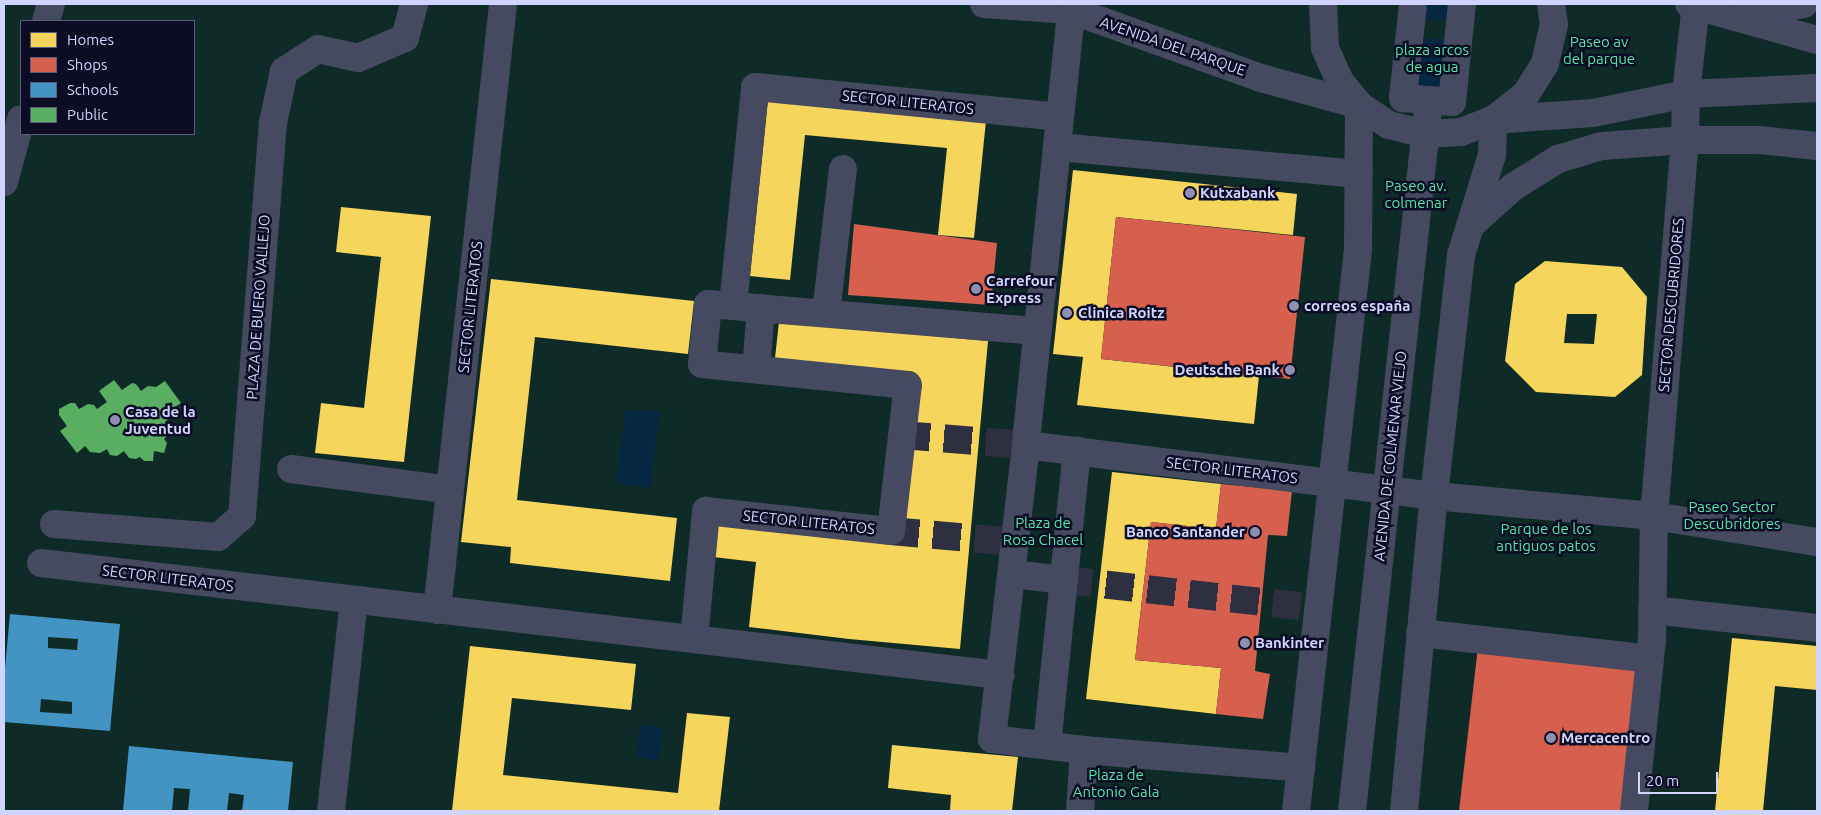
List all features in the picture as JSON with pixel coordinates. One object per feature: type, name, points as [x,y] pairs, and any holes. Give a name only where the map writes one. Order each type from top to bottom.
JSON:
[{"type":"street","points":[[46,20],[51,4]]},
{"type":"street","name":"PLAZA DE BUERO VALLEJO","points":[[54,524],[218,537],[242,516],[272,123],[284,71],[318,49],[358,58],[405,38],[414,4]]},
{"type":"street","name":"SECTOR LITERATOS","points":[[437,610],[503,4]]},
{"type":"street","name":"AVENIDA DEL PARQUE","points":[[984,4],[1071,7],[1261,78],[1359,104]]},
{"type":"street","points":[[1323,4],[1325,48],[1339,80],[1359,104],[1389,124],[1426,134],[1460,132],[1493,120],[1593,113],[1686,94],[1817,88]]},
{"type":"street","points":[[1413,4],[1403,98],[1452,102],[1462,4]]},
{"type":"street","points":[[1493,120],[1526,94],[1545,63],[1554,25],[1551,4]]},
{"type":"street","points":[[1732,17],[1804,4]]},
{"type":"street","points":[[1693,5],[1817,40]]},
{"type":"street","name":"SECTOR DESCUBRIDORES","points":[[1634,811],[1650,658],[1654,516],[1685,140],[1686,94],[1693,5]]},
{"type":"street","points":[[1071,7],[1026,445],[992,739],[1084,750],[1301,768]]},
{"type":"street","name":"SECTOR LITERATOS","points":[[733,305],[755,87],[1060,117]]},
{"type":"street","name":"AVENIDA DE COLMENAR VIEJO","points":[[1352,811],[1429,100]]},
{"type":"street","points":[[1296,811],[1358,250],[1359,104]]},
{"type":"street","points":[[1404,811],[1434,496],[1461,256],[1492,155],[1493,120]]},
{"type":"street","points":[[4,182],[20,123]]},
{"type":"street","points":[[1469,227],[1513,187],[1558,159],[1602,146],[1685,140],[1760,140],[1817,146]]},
{"type":"street","points":[[1056,147],[1358,174]]},
{"type":"street","points":[[826,313],[843,169]]},
{"type":"street","name":"SECTOR LITERATOS","points":[[694,639],[706,511],[891,531],[908,384],[702,364],[708,304],[1038,331]]},
{"type":"street","points":[[756,369],[760,308]]},
{"type":"street","name":"SECTOR LITERATOS","points":[[1026,445],[1387,490]]},
{"type":"street","points":[[1047,745],[1077,451]]},
{"type":"street","points":[[291,469],[450,490]]},
{"type":"street","points":[[1387,490],[1654,516],[1817,542]]},
{"type":"street","name":"SECTOR LITERATOS","points":[[42,563],[1000,675]]},
{"type":"street","points":[[1012,574],[1064,580]]},
{"type":"street","points":[[331,811],[354,600]]},
{"type":"street","points":[[1652,610],[1817,628]]},
{"type":"street","points":[[1420,633],[1650,658]]},
{"type":"street","points":[[1080,811],[1084,750]]},
{"type":"green space","points":[[4,4],[1817,4],[1817,811],[4,811]]},
{"type":"water","points":[[1420,4],[1453,4],[1452,20],[1418,19]]},
{"type":"water","points":[[1417,38],[1449,40],[1442,93],[1410,89]]},
{"type":"water","points":[[626,410],[660,412],[650,488],[616,483]]},
{"type":"water","points":[[640,725],[663,728],[658,761],[636,757]]},
{"type":"building: Homes","points":[[769,90],[987,111],[974,238],[938,235],[947,148],[805,135],[790,280],[750,276]]},
{"type":"building: Homes","points":[[1073,170],[1297,194],[1293,235],[1116,217],[1101,359],[1259,376],[1254,424],[1077,405],[1083,357],[1053,354]]},
{"type":"building: Homes","points":[[341,207],[431,216],[404,462],[315,453],[321,403],[364,408],[381,257],[336,252]]},
{"type":"building: Homes","points":[[1545,261],[1622,267],[1647,297],[1642,375],[1615,397],[1536,392],[1505,361],[1515,284]],"holes":[[[1567,314],[1597,314],[1594,344],[1564,343]]]},
{"type":"building: Homes","points":[[491,279],[694,301],[688,354],[535,337],[517,500],[677,518],[670,581],[510,563],[511,547],[461,542]]},
{"type":"building: Homes","points":[[779,322],[988,341],[960,649],[849,639],[749,627],[756,562],[713,557],[717,518],[895,538],[913,379],[774,367]]},
{"type":"building: Homes","points":[[1112,472],[1221,484],[1216,529],[1151,522],[1135,660],[1221,668],[1216,714],[1086,699]]},
{"type":"building: Homes","points":[[1732,638],[1817,646],[1817,690],[1775,686],[1763,811],[1715,811]]},
{"type":"building: Homes","points":[[470,646],[636,664],[631,710],[512,698],[503,775],[678,793],[687,713],[730,717],[719,811],[452,811]]},
{"type":"building: Homes","points":[[892,745],[1018,757],[1012,811],[950,811],[951,795],[888,788]]},
{"type":"building: Shops","points":[[1116,217],[1305,237],[1290,379],[1101,359]]},
{"type":"building: Shops","points":[[854,224],[997,243],[991,305],[848,295]]},
{"type":"building: Shops","points":[[1221,484],[1292,491],[1287,536],[1268,535],[1255,671],[1270,674],[1263,719],[1216,714],[1221,668],[1135,660],[1151,522],[1216,529]]},
{"type":"building: Shops","name":"Mercacentro","points":[[1478,647],[1643,665],[1628,811],[1459,811]]},
{"type":"building: Schools","points":[[10,614],[120,624],[110,731],[4,722],[4,679]],"holes":[[[48,637],[78,639],[77,650],[48,648]],[[41,699],[72,702],[72,714],[40,712]]]},
{"type":"building: Schools","points":[[129,746],[293,762],[288,811],[242,811],[244,795],[229,793],[227,811],[188,811],[190,789],[174,788],[172,811],[123,811]]},
{"type":"building: Public","name":"Casa de la Juventud","points":[[114,380],[122,390],[132,383],[136,384],[141,391],[148,386],[156,387],[165,381],[181,403],[172,409],[170,418],[165,422],[169,429],[168,435],[164,439],[167,443],[164,453],[154,451],[153,461],[144,461],[140,457],[136,459],[129,458],[124,451],[117,456],[110,455],[107,449],[100,453],[90,452],[85,446],[77,453],[60,431],[67,426],[59,415],[59,409],[70,403],[75,403],[79,409],[88,404],[94,405],[97,409],[107,402],[99,391]]},
{"type":"tunnel","points":[[902,435],[1026,445]]},
{"type":"tunnel","points":[[891,531],[1015,542]]},
{"type":"tunnel","points":[[1064,580],[1318,608]]},
{"type":"place","name":"Kutxabank","points":[[1190,193]]},
{"type":"place","name":"Carrefour Express","points":[[976,289]]},
{"type":"place","name":"correos españa","points":[[1294,306]]},
{"type":"place","name":"Clinica Roitz","points":[[1067,313]]},
{"type":"place","name":"Deutsche Bank","points":[[1290,370]]},
{"type":"place","name":"Casa de la Juventud","points":[[115,420]]},
{"type":"place","name":"Banco Santander","points":[[1255,532]]},
{"type":"place","name":"Bankinter","points":[[1245,643]]},
{"type":"place","name":"Mercacentro","points":[[1551,738]]},
{"type":"park label","name":"Paseo av del parque","points":[[1599,50]]},
{"type":"park label","name":"plaza arcos de agua","points":[[1432,58]]},
{"type":"park label","name":"Paseo av. colmenar","points":[[1416,194]]},
{"type":"park label","name":"Paseo Sector Descubridores","points":[[1732,514]]},
{"type":"park label","name":"Plaza de Rosa Chacel","points":[[1043,530]]},
{"type":"park label","name":"Parque de los antiguos patos","points":[[1546,536]]},
{"type":"park label","name":"Plaza de Antonio Gala","points":[[1116,782]]}]
